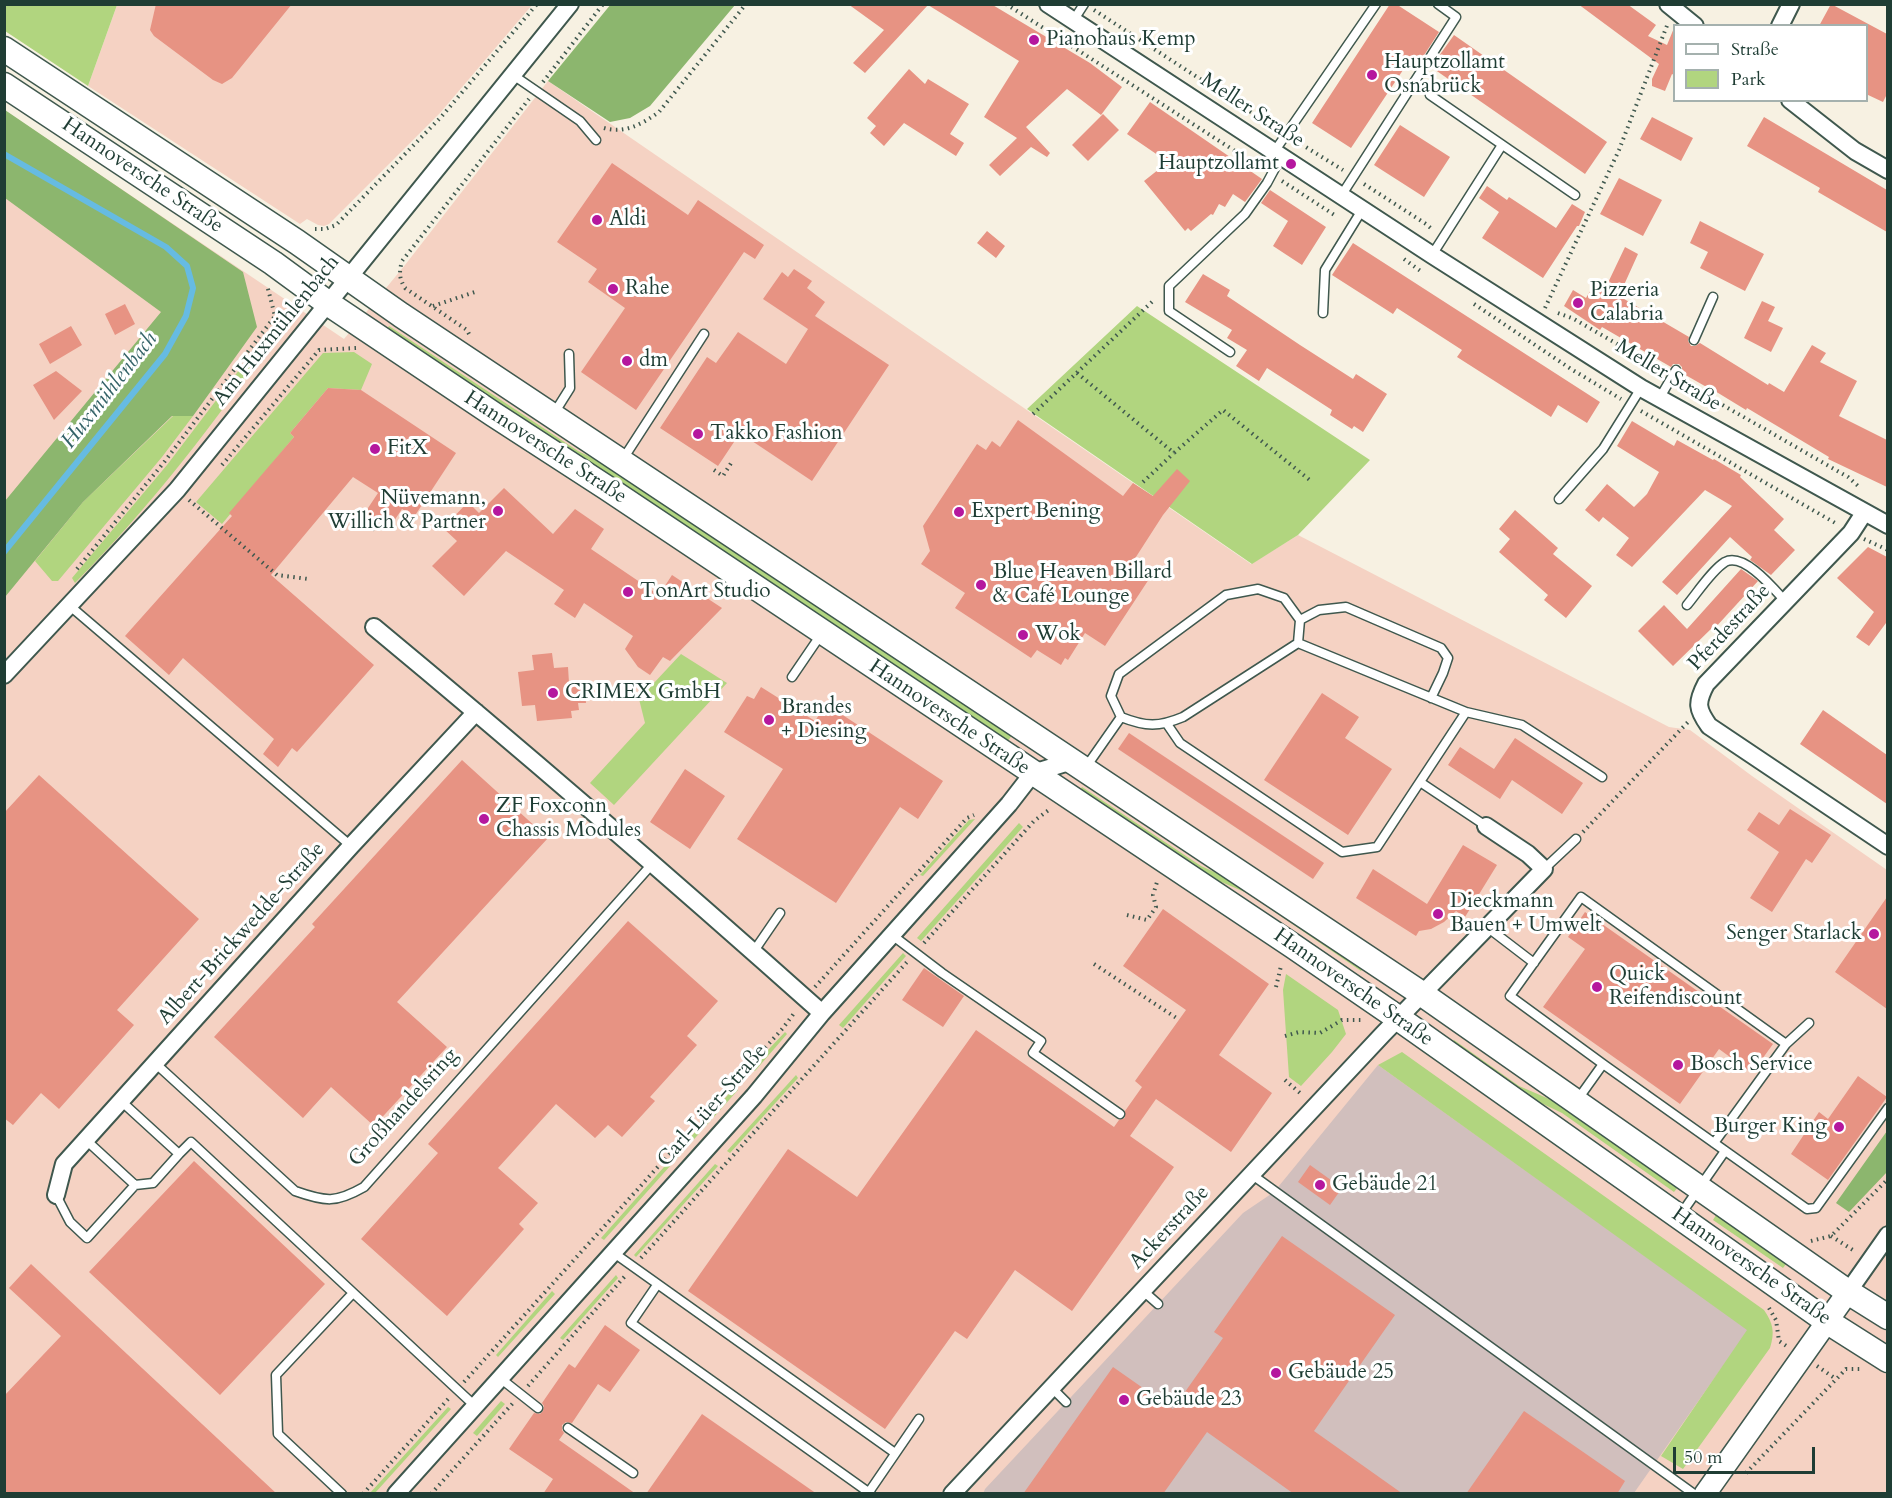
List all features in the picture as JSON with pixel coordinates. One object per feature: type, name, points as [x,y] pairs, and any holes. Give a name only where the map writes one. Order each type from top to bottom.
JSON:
[{"type":"main road","name":"Hannoversche Straße","points":[[4,49],[297,242],[552,416],[1422,994],[1887,1317]]},
{"type":"main road","name":"Hannoversche Straße","points":[[4,85],[1398,1018],[1828,1322],[1887,1360]]},
{"type":"street","name":"Am Huxmühlenbach","points":[[4,675],[177,490],[570,4]]},
{"type":"street","points":[[1780,24],[1791,4]]},
{"type":"street","points":[[1670,7],[1692,24]]},
{"type":"street","name":"Meller Straße","points":[[1059,9],[1277,155],[1641,388],[1887,525]]},
{"type":"street","points":[[1793,102],[1855,151],[1887,170]]},
{"type":"street","name":"Pferdestraße","points":[[1699,712],[1699,696],[1706,684],[1851,533],[1864,513]]},
{"type":"street","points":[[374,627],[653,863],[822,1013]]},
{"type":"street","name":"Albert-Brickwedde-Straße","points":[[56,1195],[64,1164],[476,711]]},
{"type":"street","points":[[1699,712],[1709,726],[1887,846]]},
{"type":"street","points":[[1033,773],[1078,765]]},
{"type":"street","name":"Carl-Lüer-Straße","points":[[396,1494],[754,1096],[822,1013],[1009,804],[1033,773]]},
{"type":"street","points":[[1486,826],[1528,854],[1544,869]]},
{"type":"street","name":"Hannoversche Straße","points":[[1422,994],[1544,869]]},
{"type":"street","name":"Ackerstraße","points":[[952,1494],[1422,994]]},
{"type":"street","points":[[1705,1493],[1828,1322],[1887,1235]]},
{"type":"lane","points":[[1059,9],[1085,4]]},
{"type":"lane","points":[[1230,352],[1169,311],[1169,286],[1245,214],[1267,183],[1286,135],[1376,4]]},
{"type":"lane","points":[[1341,196],[1456,17],[1438,4]]},
{"type":"lane","points":[[513,75],[580,121],[596,140]]},
{"type":"lane","points":[[1430,95],[1575,195]]},
{"type":"lane","points":[[1432,255],[1502,145]]},
{"type":"lane","points":[[1323,313],[1325,270],[1362,210]]},
{"type":"lane","points":[[1694,340],[1713,297]]},
{"type":"lane","points":[[621,462],[705,334]]},
{"type":"lane","points":[[552,416],[570,388],[569,354]]},
{"type":"lane","points":[[1659,399],[1675,373]]},
{"type":"lane","points":[[1559,499],[1604,449],[1641,388]]},
{"type":"lane","points":[[1687,605],[1720,566],[1727,561],[1735,560],[1749,566],[1785,601]]},
{"type":"lane","points":[[1258,589],[1284,598],[1300,620],[1298,643],[1183,717],[1167,724],[1143,725],[1121,717],[1111,696],[1119,674],[1226,595],[1258,589]]},
{"type":"lane","points":[[70,606],[351,846]]},
{"type":"lane","points":[[1300,620],[1319,610],[1346,607],[1441,648],[1448,658],[1431,698]]},
{"type":"lane","points":[[792,677],[822,633]]},
{"type":"lane","points":[[1298,643],[1466,712],[1522,725],[1602,777]]},
{"type":"lane","points":[[1167,724],[1180,743],[1342,852],[1377,847],[1466,712]]},
{"type":"lane","points":[[1078,765],[1121,717]]},
{"type":"lane","points":[[1420,782],[1486,826]]},
{"type":"lane","points":[[1544,869],[1576,839]]},
{"type":"lane","name":"Großhandelsring","points":[[155,1063],[295,1191],[318,1200],[344,1198],[364,1187],[653,863]]},
{"type":"lane","points":[[1786,1044],[1581,897],[1510,996],[1807,1209],[1816,1208],[1887,1108]]},
{"type":"lane","points":[[754,951],[780,913]]},
{"type":"lane","points":[[1487,927],[1534,963]]},
{"type":"lane","points":[[892,935],[915,954],[1041,1041],[1033,1053],[1120,1114]]},
{"type":"lane","points":[[1714,1143],[1786,1044],[1809,1023]]},
{"type":"lane","points":[[1576,1102],[1603,1064]]},
{"type":"lane","points":[[121,1101],[179,1154]]},
{"type":"lane","points":[[86,1140],[135,1185]]},
{"type":"lane","points":[[56,1195],[70,1222],[87,1238],[135,1185],[153,1183],[191,1142],[475,1406]]},
{"type":"lane","points":[[1679,1216],[1725,1151]]},
{"type":"lane","points":[[1251,1174],[1705,1493]]},
{"type":"lane","points":[[614,1253],[895,1453]]},
{"type":"lane","points":[[657,1285],[631,1323],[870,1493],[919,1419]]},
{"type":"lane","points":[[1143,1290],[1158,1304]]},
{"type":"lane","points":[[342,1494],[278,1434],[276,1375],[353,1293]]},
{"type":"lane","points":[[500,1378],[538,1408]]},
{"type":"lane","points":[[1051,1387],[1066,1402]]},
{"type":"lane","points":[[568,1428],[633,1473]]},
{"type":"path","points":[[309,227],[325,230],[336,225],[442,116],[537,4]]},
{"type":"path","points":[[467,330],[404,286],[399,271],[402,261],[603,4]]},
{"type":"path","points":[[580,121],[616,131],[646,121],[659,112],[746,4]]},
{"type":"path","points":[[1085,4],[1426,224],[1442,239]]},
{"type":"path","points":[[1545,309],[1618,150],[1670,7]]},
{"type":"path","points":[[589,11],[595,15]]},
{"type":"path","points":[[567,39],[572,44]]},
{"type":"path","points":[[76,569],[165,461],[275,316],[267,284]]},
{"type":"path","points":[[1033,414],[1169,286]]},
{"type":"path","points":[[432,306],[475,292]]},
{"type":"path","points":[[1536,303],[1545,309],[1574,319],[1675,373],[1848,477],[1863,492]]},
{"type":"path","points":[[1077,373],[1174,453]]},
{"type":"path","points":[[1143,482],[1223,410],[1311,481]]},
{"type":"path","points":[[714,470],[723,476],[733,460]]},
{"type":"path","points":[[177,490],[277,575],[308,579]]},
{"type":"path","points":[[372,530],[379,520]]},
{"type":"path","points":[[1576,839],[1699,712]]},
{"type":"path","points":[[431,1494],[1034,821],[1047,810]]},
{"type":"path","name":"Carl-Lüer-Straße","points":[[363,1494],[783,1028],[805,998],[967,818]]},
{"type":"path","points":[[1128,915],[1148,920],[1156,907],[1153,895],[1157,882]]},
{"type":"path","points":[[1094,964],[1178,1019]]},
{"type":"path","points":[[1276,987],[1281,966]]},
{"type":"path","points":[[1285,1036],[1299,1032],[1320,1033],[1342,1020],[1362,1020]]},
{"type":"path","points":[[1285,1080],[1300,1093]]},
{"type":"path","points":[[1810,1241],[1831,1236],[1887,1179]]},
{"type":"path","points":[[1766,1302],[1776,1320],[1779,1341]]},
{"type":"path","points":[[1743,1478],[1846,1369],[1863,1369]]},
{"type":"shaded area","points":[[117,5],[532,5],[440,113],[329,224],[324,226],[307,219],[300,224],[88,86]]},
{"type":"shaded area","points":[[548,81],[1251,564],[1298,535],[1669,727],[1690,730],[1887,870],[1887,1493],[5,1493],[4,110],[344,339],[405,265]]},
{"type":"shaded area","points":[[1378,1065],[1748,1330],[1634,1493],[983,1494],[985,1489],[1243,1213],[1274,1192]]},
{"type":"green space","points":[[611,4],[735,5],[650,106],[630,118],[610,122],[548,81]]},
{"type":"green space","points":[[4,5],[117,5],[88,86],[5,31]]},
{"type":"green space","points":[[5,110],[243,272],[257,327],[193,416],[172,416],[83,502],[5,597],[5,501],[161,312],[5,198]]},
{"type":"green space","points":[[1137,306],[1370,460],[1298,535],[1252,564],[1027,409]]},
{"type":"green space","points":[[389,326],[578,451],[632,477],[1014,732],[1006,744],[386,331]]},
{"type":"green space","points":[[271,328],[276,333],[206,431],[156,494],[75,583],[72,578],[167,465]]},
{"type":"green space","points":[[354,352],[372,364],[361,390],[328,388],[290,433],[294,437],[222,524],[196,502],[323,353]]},
{"type":"green space","points":[[173,416],[193,416],[162,457],[58,581],[52,581],[35,561],[83,502]]},
{"type":"green space","points":[[681,654],[727,683],[614,805],[590,783],[645,723],[639,699]]},
{"type":"green space","points":[[1082,787],[1201,866],[1248,887],[1365,966],[1361,971],[1247,893],[1198,872],[1078,793]]},
{"type":"green space","points":[[975,819],[923,876],[920,875],[969,820]]},
{"type":"green space","points":[[1019,823],[1023,827],[921,941],[917,938]]},
{"type":"green space","points":[[903,953],[906,956],[843,1028],[839,1025]]},
{"type":"green space","points":[[1286,974],[1338,1010],[1346,1034],[1301,1086],[1289,1077],[1283,990]]},
{"type":"green space","points":[[785,1032],[787,1034],[755,1071],[751,1068]]},
{"type":"green space","points":[[1454,1040],[1519,1086],[1563,1105],[1678,1187],[1674,1192],[1562,1113],[1520,1093],[1451,1044]]},
{"type":"green space","points":[[1402,1052],[1764,1310],[1772,1328],[1770,1348],[1683,1469],[1661,1456],[1747,1330],[1378,1065]]},
{"type":"green space","points":[[796,1075],[798,1078],[730,1153],[727,1151]]},
{"type":"green space","points":[[735,1087],[738,1090],[604,1240],[601,1238]]},
{"type":"green space","points":[[1887,1131],[1887,1172],[1849,1212],[1836,1203]]},
{"type":"green space","points":[[715,1164],[718,1166],[636,1257],[634,1255]]},
{"type":"green space","points":[[1716,1215],[1786,1264],[1783,1268],[1713,1220]]},
{"type":"green space","points":[[616,1275],[618,1278],[563,1340],[560,1338]]},
{"type":"green space","points":[[552,1291],[555,1294],[498,1357],[496,1355]]},
{"type":"green space","points":[[501,1401],[505,1404],[477,1436],[473,1433]]},
{"type":"green space","points":[[448,1407],[451,1409],[375,1493],[370,1493]]},
{"type":"building","points":[[156,4],[292,4],[232,78],[222,84],[213,80],[154,36],[150,30]]},
{"type":"building","points":[[848,4],[991,4],[1090,63],[1122,87],[1101,115],[1067,89],[1026,127],[1050,153],[1047,157],[1031,147],[1000,176],[989,165],[1017,138],[984,117],[1019,61],[928,5],[865,73],[853,63],[884,30]]},
{"type":"building","name":"Hauptzollamt Osnabrück","points":[[1390,4],[1396,4],[1439,32],[1421,60],[1413,55],[1351,148],[1312,123]]},
{"type":"building","points":[[1578,4],[1627,4],[1656,25],[1648,36],[1667,45],[1673,30],[1673,74],[1665,91],[1652,86],[1652,79],[1659,64]]},
{"type":"building","points":[[1831,4],[1887,34],[1887,94],[1883,102],[1868,95],[1868,24],[1820,24]]},
{"type":"building","points":[[1454,35],[1607,142],[1585,174],[1431,67]]},
{"type":"building","points":[[909,69],[925,84],[928,79],[969,104],[950,134],[964,143],[956,156],[904,123],[884,146],[870,133],[876,126],[867,118]]},
{"type":"building","points":[[1150,102],[1262,179],[1245,202],[1233,194],[1225,207],[1219,204],[1213,215],[1211,214],[1191,231],[1188,228],[1185,231],[1144,181],[1168,162],[1127,134]]},
{"type":"building","points":[[1103,114],[1119,130],[1088,161],[1072,145]]},
{"type":"building","points":[[1652,117],[1693,138],[1681,161],[1640,139]]},
{"type":"building","points":[[1764,117],[1887,190],[1887,232],[1818,192],[1820,188],[1747,146]]},
{"type":"building","points":[[1400,125],[1450,157],[1424,197],[1374,165]]},
{"type":"building","points":[[612,163],[688,215],[698,200],[764,245],[755,259],[744,252],[636,410],[581,372],[625,308],[588,282],[597,269],[557,242]]},
{"type":"building","points":[[1619,178],[1662,200],[1643,236],[1600,214]]},
{"type":"building","points":[[1487,186],[1507,200],[1509,197],[1556,228],[1572,204],[1585,212],[1579,226],[1543,278],[1482,238],[1499,212],[1479,198]]},
{"type":"building","points":[[1270,190],[1326,227],[1302,265],[1273,246],[1288,221],[1261,203]]},
{"type":"building","points":[[1700,221],[1764,254],[1745,291],[1700,268],[1708,252],[1690,243]]},
{"type":"building","points":[[987,231],[1005,246],[996,258],[977,243]]},
{"type":"building","points":[[1353,243],[1600,402],[1587,423],[1558,405],[1551,417],[1457,357],[1462,350],[1397,308],[1393,314],[1332,275]]},
{"type":"building","points":[[1625,247],[1638,254],[1619,296],[1689,337],[1688,341],[1691,346],[1700,343],[1768,385],[1769,383],[1784,392],[1812,345],[1826,353],[1820,362],[1857,381],[1839,416],[1887,440],[1887,487],[1828,459],[1829,457],[1747,408],[1746,410],[1682,373],[1682,367],[1679,364],[1673,364],[1671,367],[1602,327],[1600,330],[1564,306],[1573,290],[1586,298],[1593,286],[1605,289]]},
{"type":"building","points":[[794,269],[812,281],[807,288],[825,302],[815,316],[889,365],[812,481],[740,433],[718,466],[660,428],[707,357],[716,363],[738,332],[786,364],[808,329],[763,299],[782,272],[788,277]]},
{"type":"building","points":[[1203,274],[1230,290],[1227,296],[1300,345],[1353,379],[1356,374],[1387,394],[1363,432],[1354,426],[1352,429],[1330,415],[1332,410],[1267,368],[1259,381],[1236,366],[1247,350],[1227,338],[1232,330],[1185,302]]},
{"type":"building","points":[[1762,301],[1775,307],[1768,321],[1783,328],[1771,352],[1744,338]]},
{"type":"building","points":[[125,304],[135,324],[115,335],[105,314]]},
{"type":"building","points":[[71,326],[82,345],[50,364],[39,344]]},
{"type":"building","points":[[56,371],[82,391],[54,420],[33,385]]},
{"type":"building","points":[[328,388],[361,390],[456,453],[414,517],[402,509],[390,527],[366,511],[378,493],[353,477],[271,575],[374,665],[297,752],[292,748],[278,767],[263,754],[274,739],[183,658],[169,675],[125,636],[232,516],[229,513],[294,437],[290,433]]},
{"type":"building","points":[[1018,420],[1123,496],[1133,483],[1153,496],[1177,469],[1190,481],[1163,515],[1134,560],[1153,573],[1105,646],[1085,633],[1068,660],[1065,658],[1061,665],[1037,650],[1031,658],[955,608],[965,593],[921,564],[930,551],[923,526],[977,444],[986,450],[992,441],[1000,447]]},
{"type":"building","points":[[1632,421],[1674,446],[1677,440],[1741,475],[1740,477],[1784,519],[1774,530],[1795,550],[1771,575],[1750,560],[1752,557],[1730,537],[1677,595],[1662,582],[1732,506],[1705,490],[1632,567],[1616,555],[1629,538],[1603,517],[1599,522],[1585,510],[1607,484],[1634,507],[1647,494],[1659,472],[1617,446]]},
{"type":"building","points":[[504,488],[553,534],[575,509],[604,529],[591,549],[659,595],[672,575],[722,608],[670,661],[663,657],[650,675],[638,667],[625,649],[633,636],[584,603],[575,618],[554,604],[564,590],[506,551],[464,596],[432,566],[457,541],[443,528],[468,502],[479,513]]},
{"type":"building","points":[[1515,510],[1558,548],[1553,554],[1592,586],[1566,618],[1544,600],[1548,595],[1499,552],[1510,539],[1499,529]]},
{"type":"building","points":[[1868,547],[1887,557],[1887,624],[1869,646],[1856,637],[1874,612],[1837,578]]},
{"type":"building","points":[[1741,569],[1758,581],[1714,629],[1712,628],[1673,666],[1638,631],[1664,605],[1687,629]]},
{"type":"building","name":"CRIMEX GmbH","points":[[552,653],[554,668],[568,667],[569,683],[584,681],[586,703],[578,703],[579,710],[571,711],[572,718],[537,721],[535,705],[522,706],[518,672],[534,670],[532,655]]},
{"type":"building","points":[[761,687],[815,721],[826,704],[943,781],[918,819],[900,807],[836,903],[737,839],[783,769],[724,732],[747,696],[754,699]]},
{"type":"building","points":[[1322,693],[1359,717],[1345,738],[1392,769],[1348,835],[1264,780]]},
{"type":"building","points":[[1823,710],[1887,755],[1887,804],[1800,744]]},
{"type":"building","points":[[1129,733],[1324,863],[1313,879],[1118,749]]},
{"type":"building","points":[[1515,738],[1583,783],[1562,814],[1512,780],[1500,799],[1448,765],[1460,747],[1494,769]]},
{"type":"building","points":[[462,760],[548,838],[397,1002],[447,1047],[374,1126],[331,1087],[303,1118],[214,1037],[315,927],[312,924]]},
{"type":"building","points":[[685,769],[725,796],[690,849],[650,822]]},
{"type":"building","points":[[39,775],[199,919],[117,1010],[134,1025],[59,1109],[41,1093],[13,1125],[4,1118],[4,813]]},
{"type":"building","points":[[1790,809],[1831,835],[1812,863],[1806,859],[1772,912],[1750,898],[1779,852],[1747,830],[1759,812],[1779,825]]},
{"type":"building","points":[[1463,845],[1497,865],[1465,917],[1456,911],[1444,922],[1431,929],[1419,931],[1416,936],[1356,898],[1373,869],[1427,904]]},
{"type":"building","name":"Senger Starlack","points":[[1887,897],[1887,1009],[1835,972]]},
{"type":"building","points":[[1163,909],[1269,984],[1219,1055],[1272,1093],[1231,1152],[1156,1099],[1130,1136],[1174,1167],[1072,1311],[1015,1270],[967,1339],[955,1331],[885,1429],[688,1291],[788,1149],[857,1197],[976,1030],[1114,1127],[1119,1120],[1125,1118],[1125,1111],[1142,1087],[1135,1081],[1186,1010],[1123,966]]},
{"type":"building","points":[[1585,912],[1773,1044],[1752,1073],[1719,1049],[1680,1104],[1543,1007],[1585,949],[1568,937]]},
{"type":"building","points":[[628,921],[718,1001],[687,1036],[697,1045],[650,1097],[655,1101],[622,1137],[608,1125],[595,1138],[556,1104],[498,1168],[538,1203],[519,1224],[524,1229],[447,1316],[361,1239],[438,1153],[428,1144]]},
{"type":"building","points":[[924,968],[964,996],[943,1027],[902,1000]]},
{"type":"building","name":"Burger King","points":[[1858,1076],[1887,1097],[1828,1180],[1791,1154],[1819,1112],[1828,1119]]},
{"type":"building","points":[[194,1161],[325,1284],[220,1395],[89,1272]]},
{"type":"building","name":"Gebäude 21","points":[[1310,1165],[1342,1188],[1330,1205],[1298,1182]]},
{"type":"building","name":"Gebäude 25","points":[[1282,1236],[1395,1315],[1314,1431],[1403,1494],[1294,1494],[1207,1432],[1163,1494],[1023,1494],[1113,1367],[1173,1409],[1223,1338],[1214,1332]]},
{"type":"building","points":[[31,1264],[277,1494],[4,1494],[4,1396],[61,1336],[9,1288]]},
{"type":"building","points":[[605,1325],[640,1350],[610,1392],[598,1384],[572,1423],[566,1422],[562,1425],[564,1433],[559,1440],[636,1494],[543,1494],[553,1479],[509,1449],[534,1413],[540,1414],[543,1411],[542,1403],[569,1364],[575,1368]]},
{"type":"building","points":[[1524,1411],[1625,1481],[1617,1494],[1466,1494]]},
{"type":"building","points":[[702,1414],[817,1494],[646,1494]]},
{"type":"waterway","name":"Huxmühlenbach","points":[[4,154],[166,247],[187,266],[193,288],[186,316],[165,354],[4,552]]},
{"type":"place","name":"Pianohaus Kemp","points":[[1034,40]]},
{"type":"place","name":"Hauptzollamt Osnabrück","points":[[1372,75]]},
{"type":"place","name":"Hauptzollamt","points":[[1291,164]]},
{"type":"place","name":"Aldi","points":[[597,220]]},
{"type":"place","name":"Rahe","points":[[613,289]]},
{"type":"place","name":"Pizzeria Calabria","points":[[1578,303]]},
{"type":"place","name":"dm","points":[[627,361]]},
{"type":"place","name":"Takko Fashion","points":[[698,434]]},
{"type":"place","name":"FitX","points":[[375,449]]},
{"type":"place","name":"Nüvemann, Willich & Partner","points":[[498,511]]},
{"type":"place","name":"Expert Bening","points":[[959,512]]},
{"type":"place","name":"Blue Heaven Billard & Café Lounge","points":[[981,585]]},
{"type":"place","name":"TonArt Studio","points":[[628,592]]},
{"type":"place","name":"Wok","points":[[1023,635]]},
{"type":"place","name":"CRIMEX GmbH","points":[[553,693]]},
{"type":"place","name":"Brandes + Diesing","points":[[769,720]]},
{"type":"place","name":"ZF Foxconn Chassis Modules","points":[[484,819]]},
{"type":"place","name":"Dieckmann Bauen + Umwelt","points":[[1438,914]]},
{"type":"place","name":"Senger Starlack","points":[[1874,934]]},
{"type":"place","name":"Quick Reifendiscount","points":[[1597,987]]},
{"type":"place","name":"Bosch Service","points":[[1678,1065]]},
{"type":"place","name":"Burger King","points":[[1839,1127]]},
{"type":"place","name":"Gebäude 21","points":[[1320,1185]]},
{"type":"place","name":"Gebäude 25","points":[[1276,1373]]},
{"type":"place","name":"Gebäude 23","points":[[1124,1400]]}]
